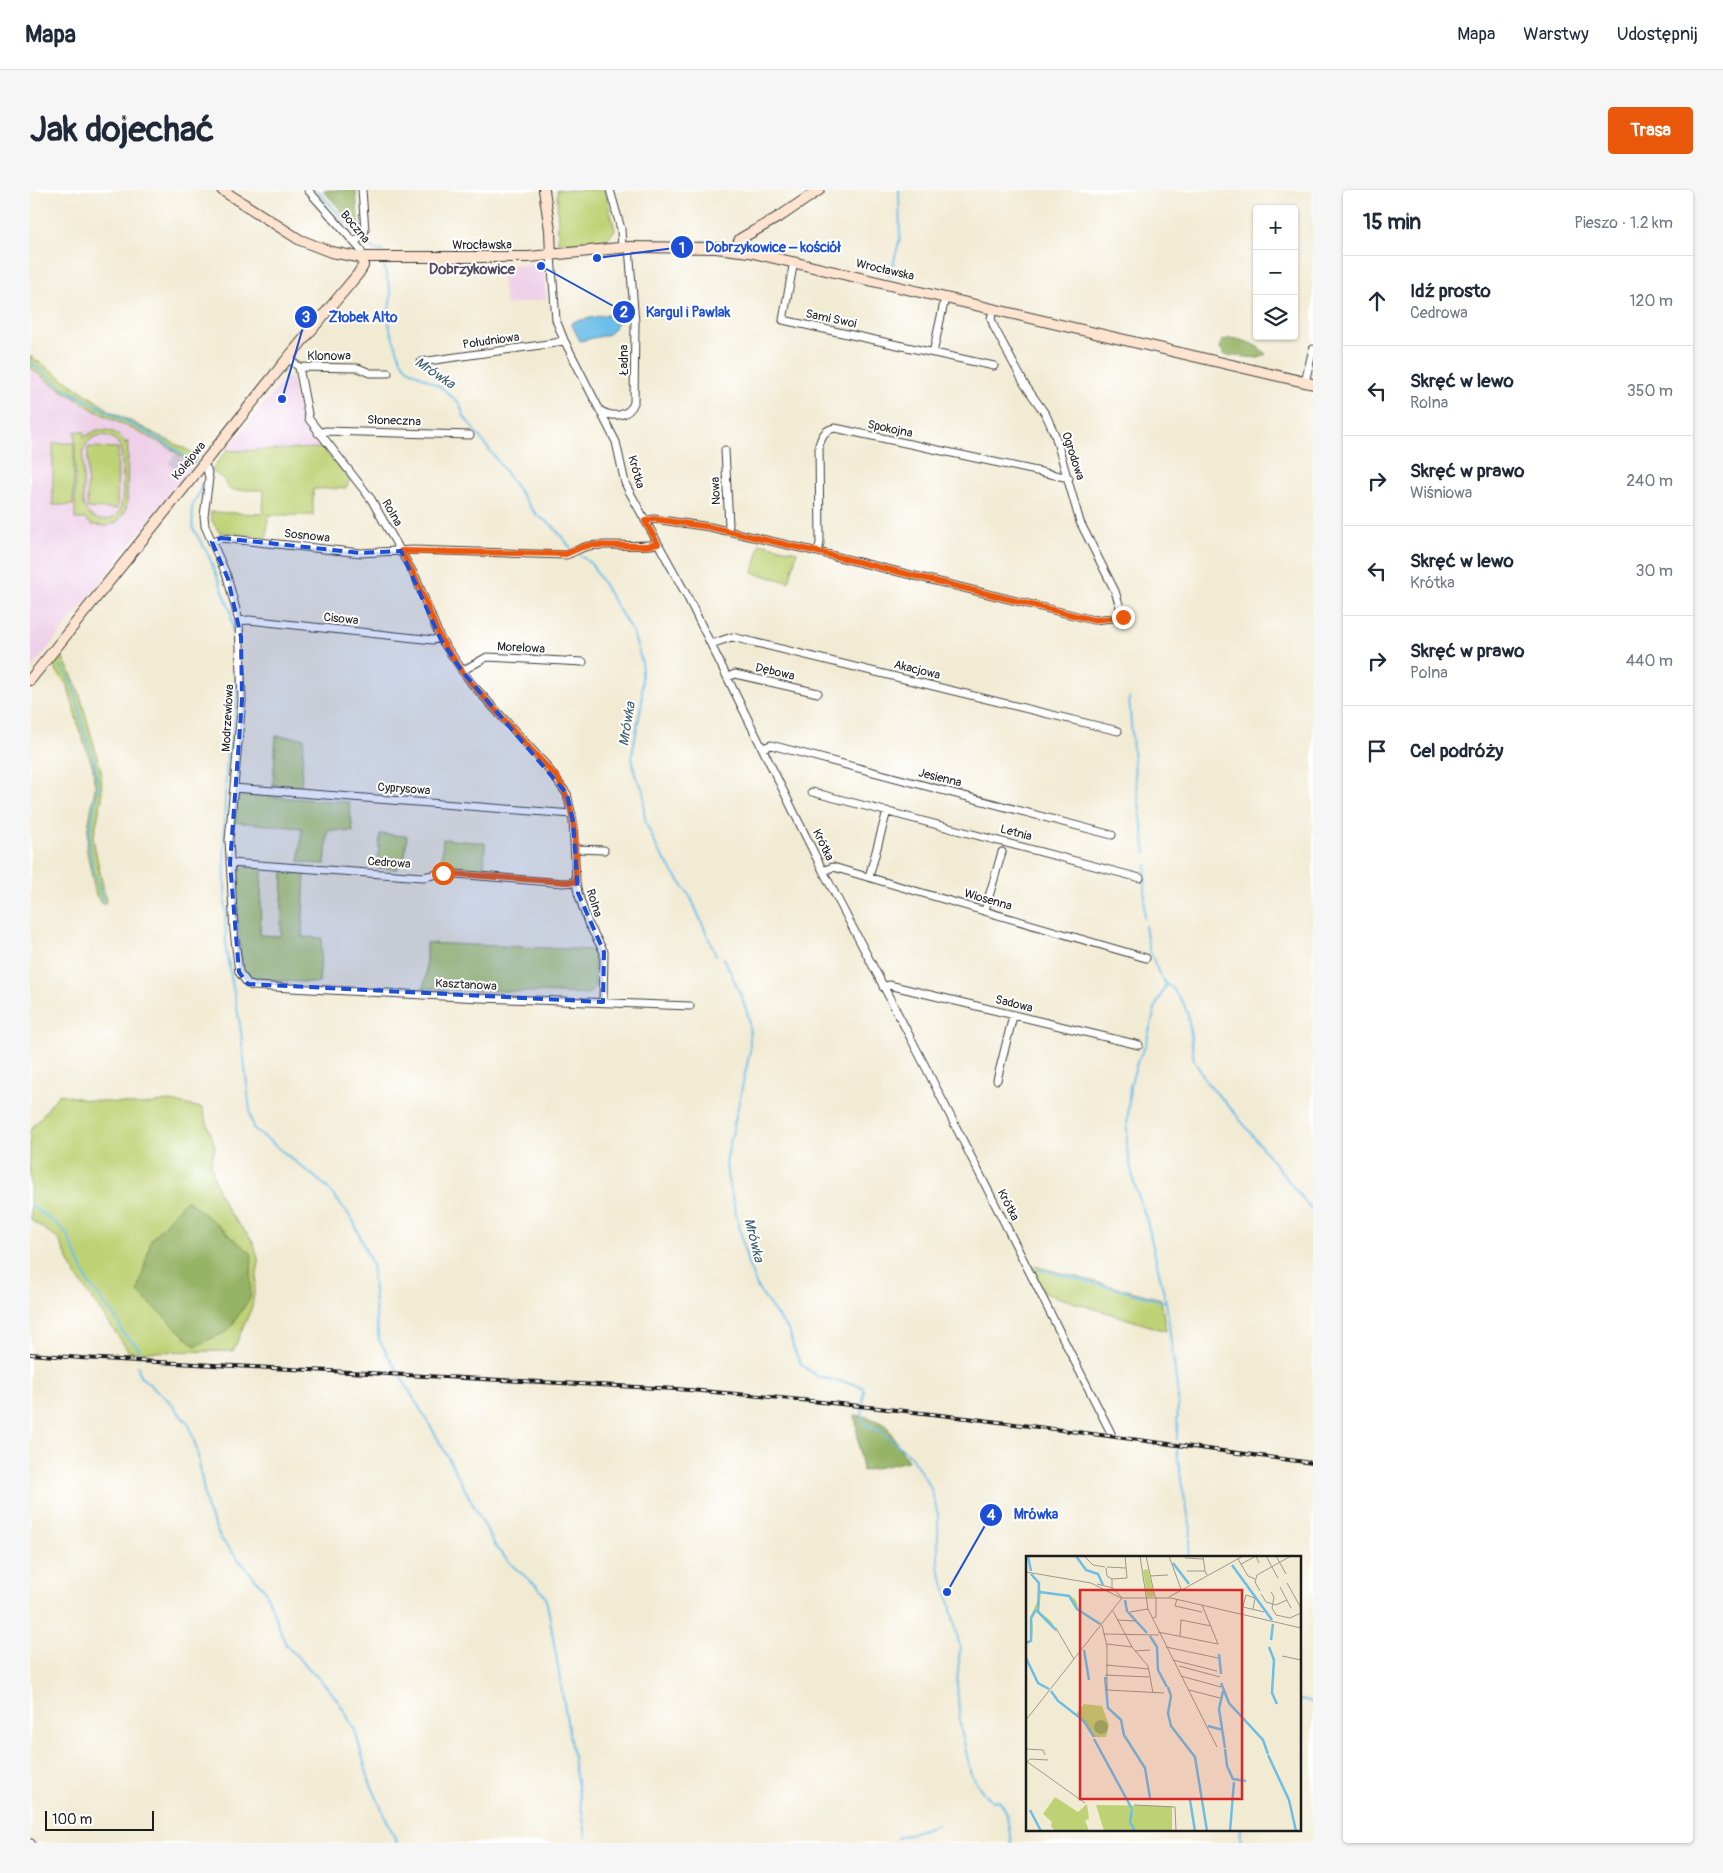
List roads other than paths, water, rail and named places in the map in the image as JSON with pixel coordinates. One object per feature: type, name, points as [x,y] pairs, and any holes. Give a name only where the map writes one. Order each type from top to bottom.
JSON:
[{"type":"street","name":"Wrocławska","points":[[222,190],[300,240],[331,252],[363,257],[497,258],[550,256],[626,247],[735,250],[794,262],[1309,383]]},
{"type":"street","name":"Boczna","points":[[308,190],[359,239],[363,257]]},
{"type":"street","points":[[359,239],[365,230],[362,190]]},
{"type":"street","points":[[544,190],[550,230],[550,256]]},
{"type":"street","points":[[610,190],[626,247]]},
{"type":"street","points":[[735,250],[740,239],[782,215],[819,190]]},
{"type":"street","name":"Ładna","points":[[618,415],[632,408],[634,397],[634,306],[626,247]]},
{"type":"street","name":"Krótka","points":[[550,256],[554,313],[564,340],[616,442],[625,483],[728,677],[824,871],[1111,1433]]},
{"type":"street","name":"Kolejowa","points":[[30,680],[288,358],[358,274],[363,266],[363,257]]},
{"type":"street","name":"Sami Swoi","points":[[794,262],[783,320],[994,366]]},
{"type":"street","points":[[933,352],[945,298]]},
{"type":"street","name":"Ogrodowa","points":[[818,552],[1093,620],[1123,617],[1115,591],[1080,522],[1056,435],[1046,414],[1025,385],[994,327],[992,318],[994,309]]},
{"type":"street","name":"Południowa","points":[[421,362],[555,343],[564,340]]},
{"type":"street","points":[[1309,383],[1313,349]]},
{"type":"street","points":[[288,358],[299,367]]},
{"type":"street","name":"Klonowa","points":[[299,367],[358,368],[370,373],[388,373]]},
{"type":"street","name":"Rolna","points":[[299,367],[307,415],[318,433],[371,500],[416,578],[440,638],[471,683],[557,778],[567,794],[572,814],[576,882],[588,923],[604,952],[603,1002]]},
{"type":"street","points":[[600,411],[609,415],[618,415]]},
{"type":"street","points":[[609,427],[618,415]]},
{"type":"street","name":"Spokojna","points":[[818,552],[820,543],[819,445],[822,436],[828,430],[835,428],[1069,478]]},
{"type":"street","name":"Słoneczna","points":[[318,433],[324,431],[470,434]]},
{"type":"street","name":"Nowa","points":[[725,450],[728,531]]},
{"type":"street","name":"Modrzewiowa","points":[[202,465],[209,476],[204,516],[206,526],[227,576],[239,621],[242,700],[229,840],[234,931],[239,972],[244,980]]},
{"type":"street","points":[[645,521],[654,519],[681,522],[818,552]]},
{"type":"street","name":"Sosnowa","points":[[212,542],[221,538],[361,553],[401,551],[566,554],[591,545],[646,546],[658,544]]},
{"type":"street","name":"Cisowa","points":[[239,621],[249,620],[433,640],[440,638]]},
{"type":"street","name":"Akacjowa","points":[[711,644],[732,637],[1118,731]]},
{"type":"street","name":"Morelowa","points":[[462,671],[487,657],[583,662]]},
{"type":"street","name":"Dębowa","points":[[728,677],[735,674],[818,694]]},
{"type":"street","name":"Jesienna","points":[[763,748],[771,745],[1112,835]]},
{"type":"street","name":"Cyprysowa","points":[[234,788],[572,814]]},
{"type":"street","name":"Letnia","points":[[812,792],[1140,878]]},
{"type":"street","points":[[869,877],[887,811]]},
{"type":"street","points":[[575,849],[604,850]]},
{"type":"street","points":[[985,910],[1002,852]]},
{"type":"street","name":"Cedrowa","points":[[230,863],[423,877],[443,873],[576,882]]},
{"type":"street","name":"Wiosenna","points":[[824,871],[833,867],[1146,958]]},
{"type":"street","name":"Kasztanowa","points":[[244,980],[254,986],[480,998],[690,1006]]},
{"type":"street","name":"Sadowa","points":[[883,987],[889,985],[1139,1045]]},
{"type":"street","points":[[997,1080],[1012,1016]]},
{"type":"water","points":[[617,312],[619,320],[613,330],[607,335],[580,341],[572,325],[573,322]]},
{"type":"waterway","name":"Mrówka","points":[[317,190],[359,236]]},
{"type":"waterway","points":[[890,277],[900,238],[899,190]]},
{"type":"waterway","name":"Mrówka","points":[[362,240],[375,250],[383,251]]},
{"type":"waterway","name":"Mrówka","points":[[384,266],[391,294],[388,319],[401,360],[408,369],[442,388],[460,404],[463,415],[531,508],[538,516],[552,525],[571,548]]},
{"type":"waterway","points":[[30,362],[62,387],[163,441],[195,463]]},
{"type":"waterway","points":[[201,484],[200,491],[192,507],[193,528],[208,554],[231,612],[237,697],[234,729],[227,753],[224,825],[226,951],[240,1024],[253,1128],[326,1186],[353,1220],[372,1265],[379,1340],[438,1439],[497,1549],[515,1568],[537,1586],[545,1596],[586,1836]]},
{"type":"waterway","name":"Mrówka","points":[[579,554],[592,565],[633,633],[642,662],[642,701],[632,755],[635,775],[644,791],[646,823],[658,850],[691,898],[716,955]]},
{"type":"waterway","points":[[60,665],[74,689],[84,731],[94,760],[98,787],[89,837],[92,866],[103,901]]},
{"type":"waterway","points":[[1129,698],[1135,776],[1146,853]]},
{"type":"waterway","points":[[1144,918],[1146,865]]},
{"type":"waterway","points":[[1145,926],[1149,949],[1159,974],[1184,1004],[1188,1016],[1194,1060],[1207,1083],[1234,1112],[1313,1212]]},
{"type":"waterway","name":"Mrówka","points":[[724,958],[743,1001],[750,1029],[750,1051],[726,1162],[727,1175],[748,1264],[758,1289],[790,1333],[793,1347],[801,1364],[818,1377],[859,1385],[864,1389],[862,1415],[864,1423],[882,1432],[910,1455],[931,1488],[938,1515],[938,1567],[947,1592],[960,1647],[957,1684],[960,1724],[971,1775],[985,1795],[993,1801],[999,1800],[1005,1809],[1012,1843]]},
{"type":"waterway","points":[[1166,984],[1156,1006],[1145,1047],[1138,1060],[1130,1086],[1127,1148],[1134,1183],[1147,1221],[1166,1302],[1178,1395],[1177,1440]]},
{"type":"waterway","points":[[30,1205],[58,1225],[67,1234],[88,1282],[119,1323],[122,1332],[139,1348],[138,1357]]},
{"type":"waterway","points":[[1039,1269],[1166,1302]]},
{"type":"waterway","points":[[138,1366],[140,1376],[168,1400],[189,1425],[197,1450],[207,1510],[221,1539],[265,1590],[286,1645],[328,1688],[339,1702],[355,1730],[369,1780],[397,1843]]},
{"type":"waterway","points":[[1177,1450],[1191,1529],[1189,1556]]},
{"type":"waterway","points":[[1300,1700],[1313,1702]]},
{"type":"waterway","points":[[897,1838],[938,1824]]},
{"type":"waterway","points":[[1240,1843],[1241,1830]]},
{"type":"railway","points":[[30,1354],[676,1389],[915,1412],[1313,1463]]},
{"type":"place","name":"Dobrzykowice – kościół","points":[[597,258]]},
{"type":"place","name":"Kargul i Pawlak","points":[[541,266]]},
{"type":"place","name":"Żłobek Alto","points":[[282,399]]},
{"type":"place","name":"Mrówka","points":[[947,1592]]},
{"type":"district","name":"Dobrzykowice","points":[[472,269]]}]
